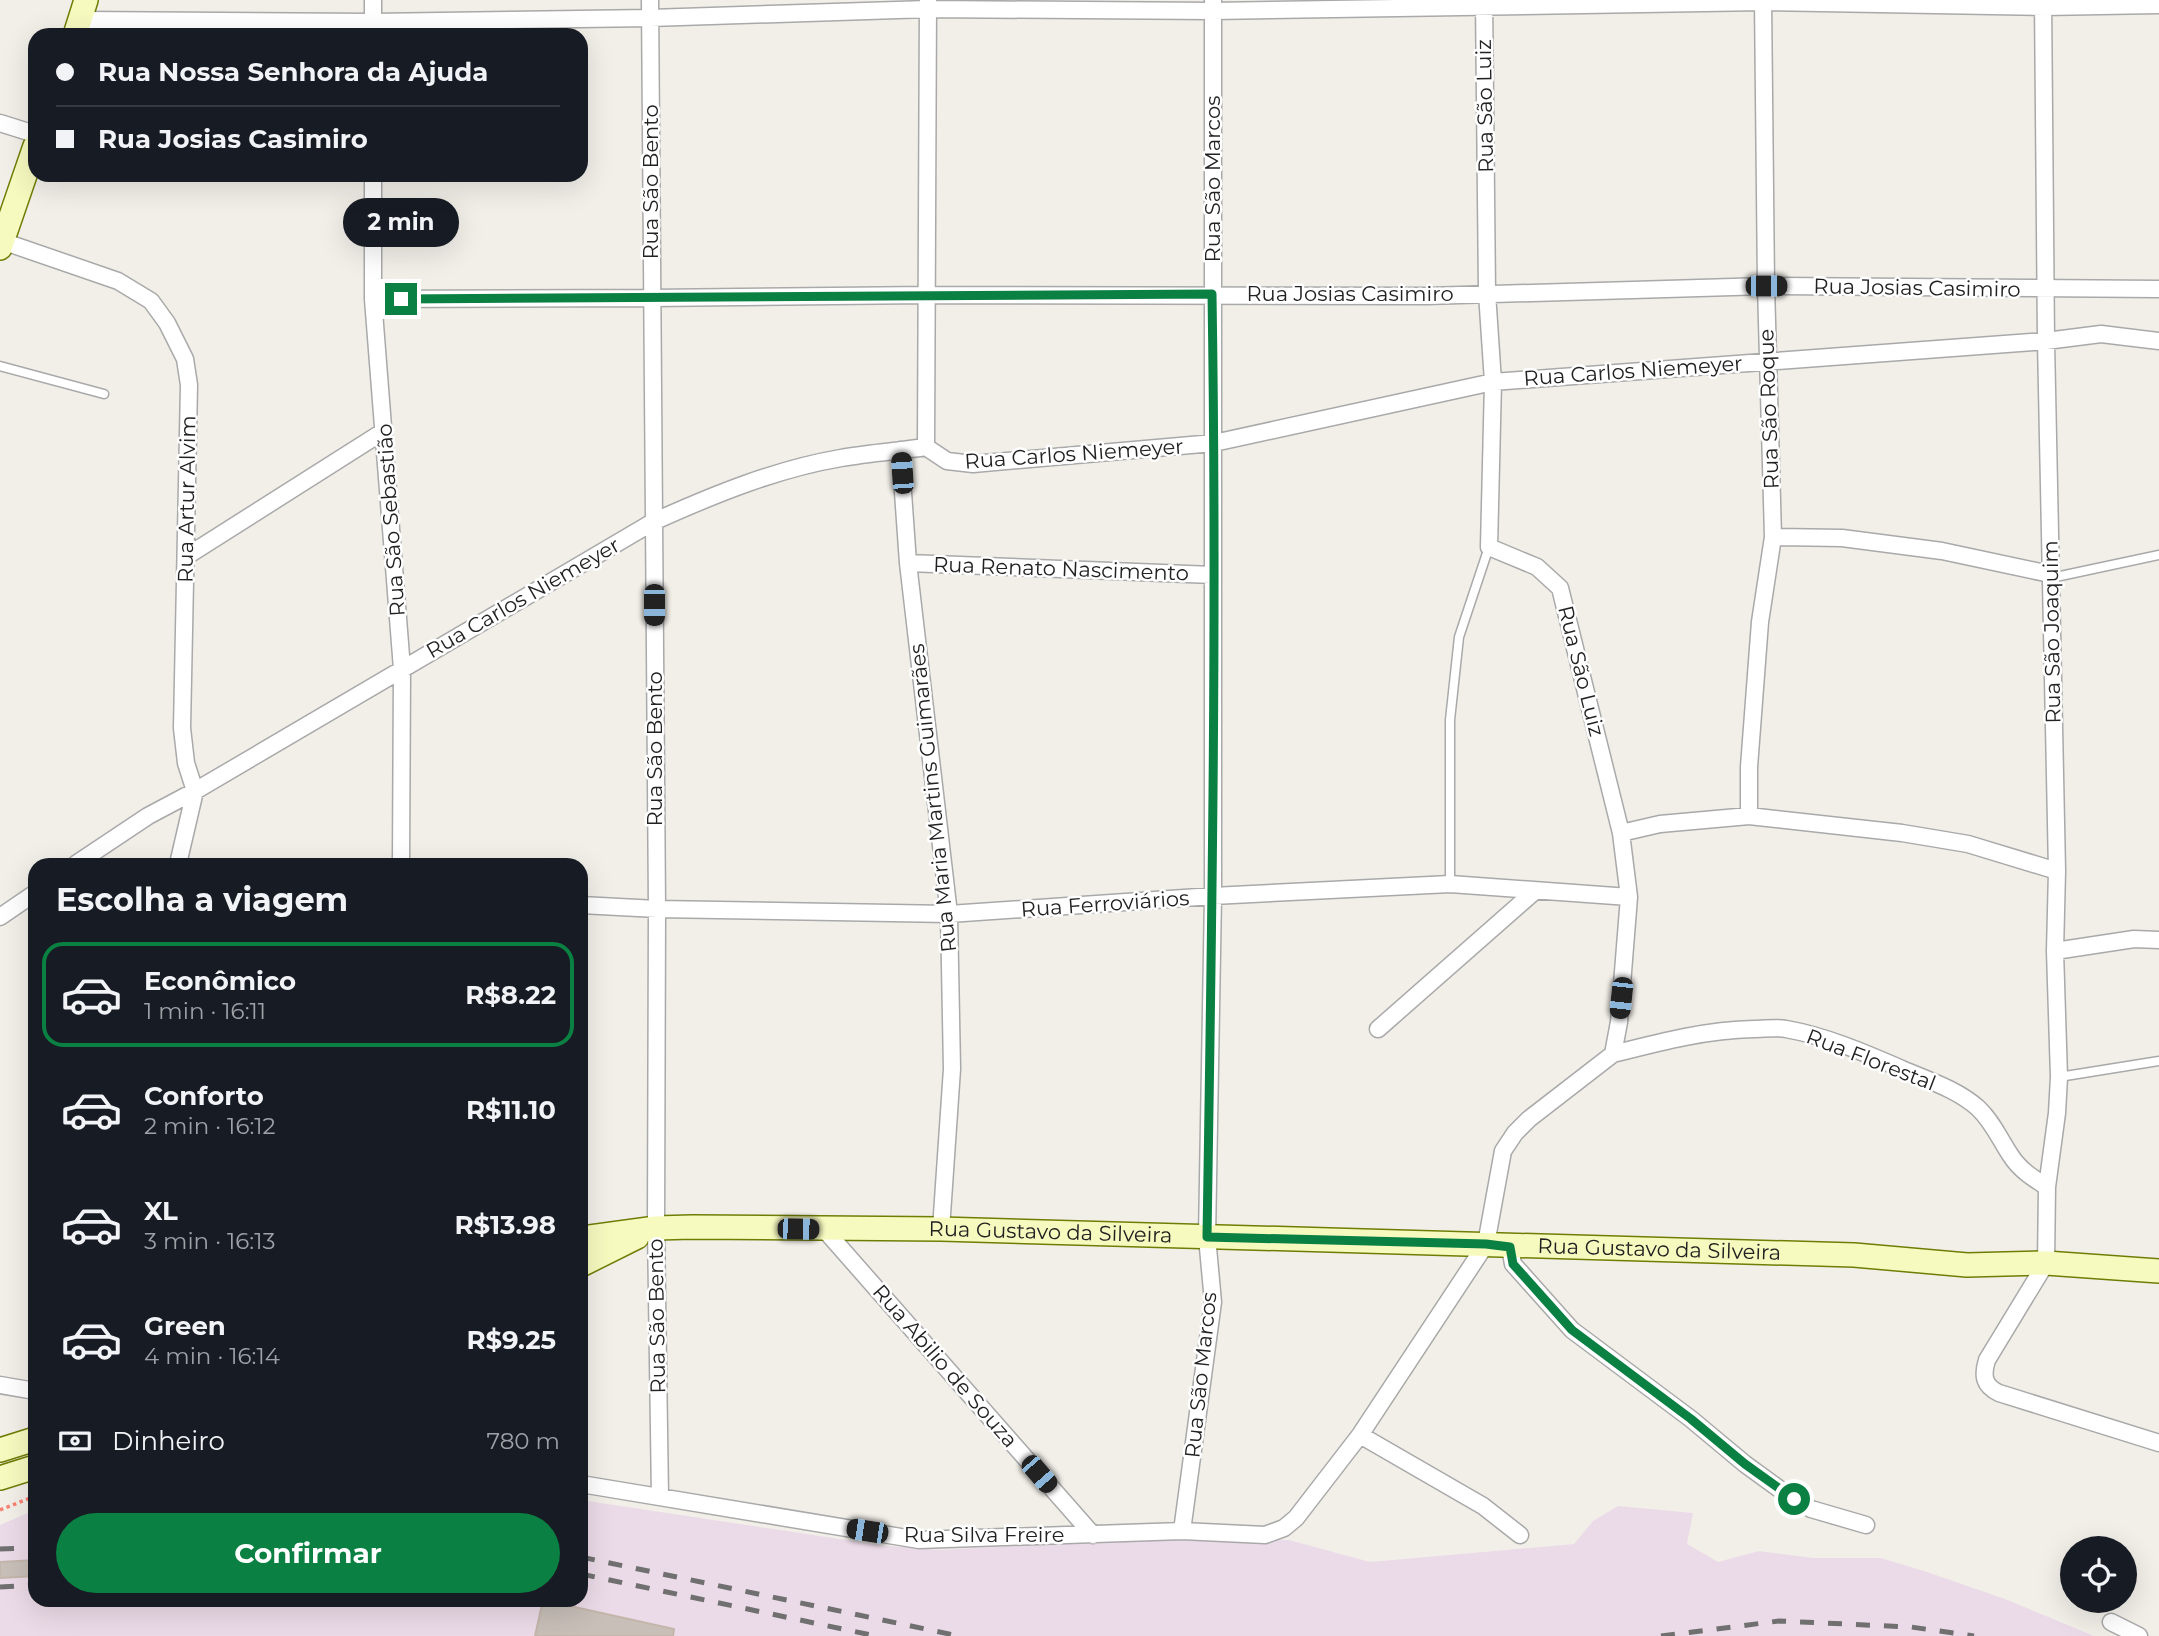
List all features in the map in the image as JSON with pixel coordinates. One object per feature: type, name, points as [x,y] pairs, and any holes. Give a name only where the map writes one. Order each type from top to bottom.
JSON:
[{"type":"main road","points":[[1,245],[28,166]]},
{"type":"main road","name":"Rua Gustavo da Silveira","points":[[588,1238],[656,1228],[692,1227],[941,1229],[1854,1255],[1967,1265],[2046,1263],[2159,1271]]},
{"type":"main road","name":"Rua Gustavo da Silveira","points":[[588,1262],[656,1228]]},
{"type":"main road","points":[[0,1450],[28,1441]]},
{"type":"main road","points":[[0,1478],[28,1469]]},
{"type":"street","points":[[373,0],[373,28]]},
{"type":"street","name":"Rua São Bento","points":[[650,0],[657,909],[656,1228],[660,1497]]},
{"type":"street","points":[[398,28],[928,4],[1213,6],[1763,1],[2159,5]]},
{"type":"street","name":"Rua São Roque","points":[[1749,816],[1749,767],[1760,622],[1773,537],[1766,286],[1763,1]]},
{"type":"street","name":"Rua São Luiz","points":[[1484,3],[1487,293],[1493,382],[1489,547],[1537,567],[1560,588],[1621,833],[1629,897],[1619,1022],[1613,1054]]},
{"type":"street","points":[[926,447],[928,4]]},
{"type":"street","name":"Rua São Joaquim","points":[[2043,4],[2046,341],[2057,871],[2055,951],[2059,1077],[2047,1187],[2046,1263]]},
{"type":"street","name":"Rua São Marcos","points":[[1182,1531],[1213,1302],[1207,1237],[1213,897],[1213,6]]},
{"type":"street","points":[[80,18],[346,28]]},
{"type":"street","points":[[0,123],[28,132]]},
{"type":"street","name":"Rua São Sebastião","points":[[373,182],[373,299],[402,668],[401,858]]},
{"type":"street","name":"Rua Artur Alvim","points":[[1,245],[118,281],[151,301],[167,323],[186,359],[189,385],[182,728],[186,763],[195,791],[179,858]]},
{"type":"street","name":"Rua Josias Casimiro","points":[[373,299],[1212,294],[1427,296],[1766,286],[2159,289]]},
{"type":"street","name":"Rua Carlos Niemeyer","points":[[85,858],[148,816],[653,522],[716,494],[778,473],[839,458],[926,447],[947,461],[973,464],[1214,443],[1493,382],[2046,341],[2101,334],[2159,341]]},
{"type":"street","points":[[187,556],[384,431]]},
{"type":"street","name":"Rua Maria Martins Guimarães","points":[[900,450],[908,563],[950,914],[952,1069],[941,1229]]},
{"type":"street","points":[[1773,537],[1842,538],[1942,551],[2050,576]]},
{"type":"street","name":"Rua Renato Nascimento","points":[[908,563],[1213,575]]},
{"type":"street","points":[[1621,833],[1660,824],[1749,816],[1902,833],[1968,844],[2057,871]]},
{"type":"street","name":"Rua Ferroviários","points":[[588,905],[950,914],[1450,884],[1629,897]]},
{"type":"street","points":[[1378,1029],[1535,891]]},
{"type":"street","points":[[0,917],[28,898]]},
{"type":"street","points":[[2055,951],[2134,939],[2159,940]]},
{"type":"street","name":"Rua Florestal","points":[[1613,1054],[1673,1038],[1736,1029],[1784,1028],[1823,1039],[1949,1089],[1977,1108],[1996,1130],[2019,1167],[2047,1187]]},
{"type":"street","points":[[1520,1535],[1483,1506],[1360,1436],[1486,1244],[1503,1151],[1529,1119],[1613,1054]]},
{"type":"street","name":"Rua Abilio de Souza","points":[[824,1229],[1093,1535]]},
{"type":"street","points":[[1510,1247],[1513,1264],[1572,1330],[1778,1488],[1811,1509],[1866,1525]]},
{"type":"street","points":[[2046,1263],[1987,1360],[1984,1370],[1987,1386],[1999,1393],[2159,1443]]},
{"type":"street","points":[[0,1385],[28,1390]]},
{"type":"street","name":"Rua Silva Freire","points":[[588,1485],[919,1540],[1182,1531],[1265,1535],[1284,1528],[1296,1518],[1360,1436]]},
{"type":"street","points":[[2111,1622],[2139,1636]]},
{"type":"lane","points":[[0,366],[104,394]]},
{"type":"lane","points":[[1450,884],[1450,720],[1459,637],[1489,547]]},
{"type":"lane","points":[[2050,576],[2159,555]]},
{"type":"lane","points":[[2059,1077],[2159,1060]]},
{"type":"path","points":[[0,1510],[28,1499]]},
{"type":"shaded area","points":[[588,1501],[879,1545],[940,1550],[1152,1538],[1289,1540],[1370,1562],[1574,1544],[1593,1521],[1618,1506],[1693,1513],[1687,1544],[1718,1562],[1759,1551],[1813,1558],[1881,1558],[2005,1599],[2094,1636],[0,1636],[0,1525],[28,1513],[28,1607],[588,1607]]},
{"type":"building","points":[[28,1560],[28,1576],[0,1578],[0,1562]]},
{"type":"building","points":[[541,1607],[575,1607],[674,1629],[673,1636],[535,1636]]},
{"type":"railway","points":[[0,1549],[28,1548]]},
{"type":"railway","points":[[588,1558],[959,1636]]},
{"type":"railway","points":[[588,1575],[876,1636]]},
{"type":"railway","points":[[0,1587],[28,1585]]},
{"type":"railway","points":[[1661,1636],[1779,1621],[1911,1627],[1974,1636]]},
{"type":"route","points":[[401,299],[1212,294],[1213,897],[1207,1237],[1486,1244],[1510,1247],[1513,1264],[1572,1330],[1794,1499]]}]
